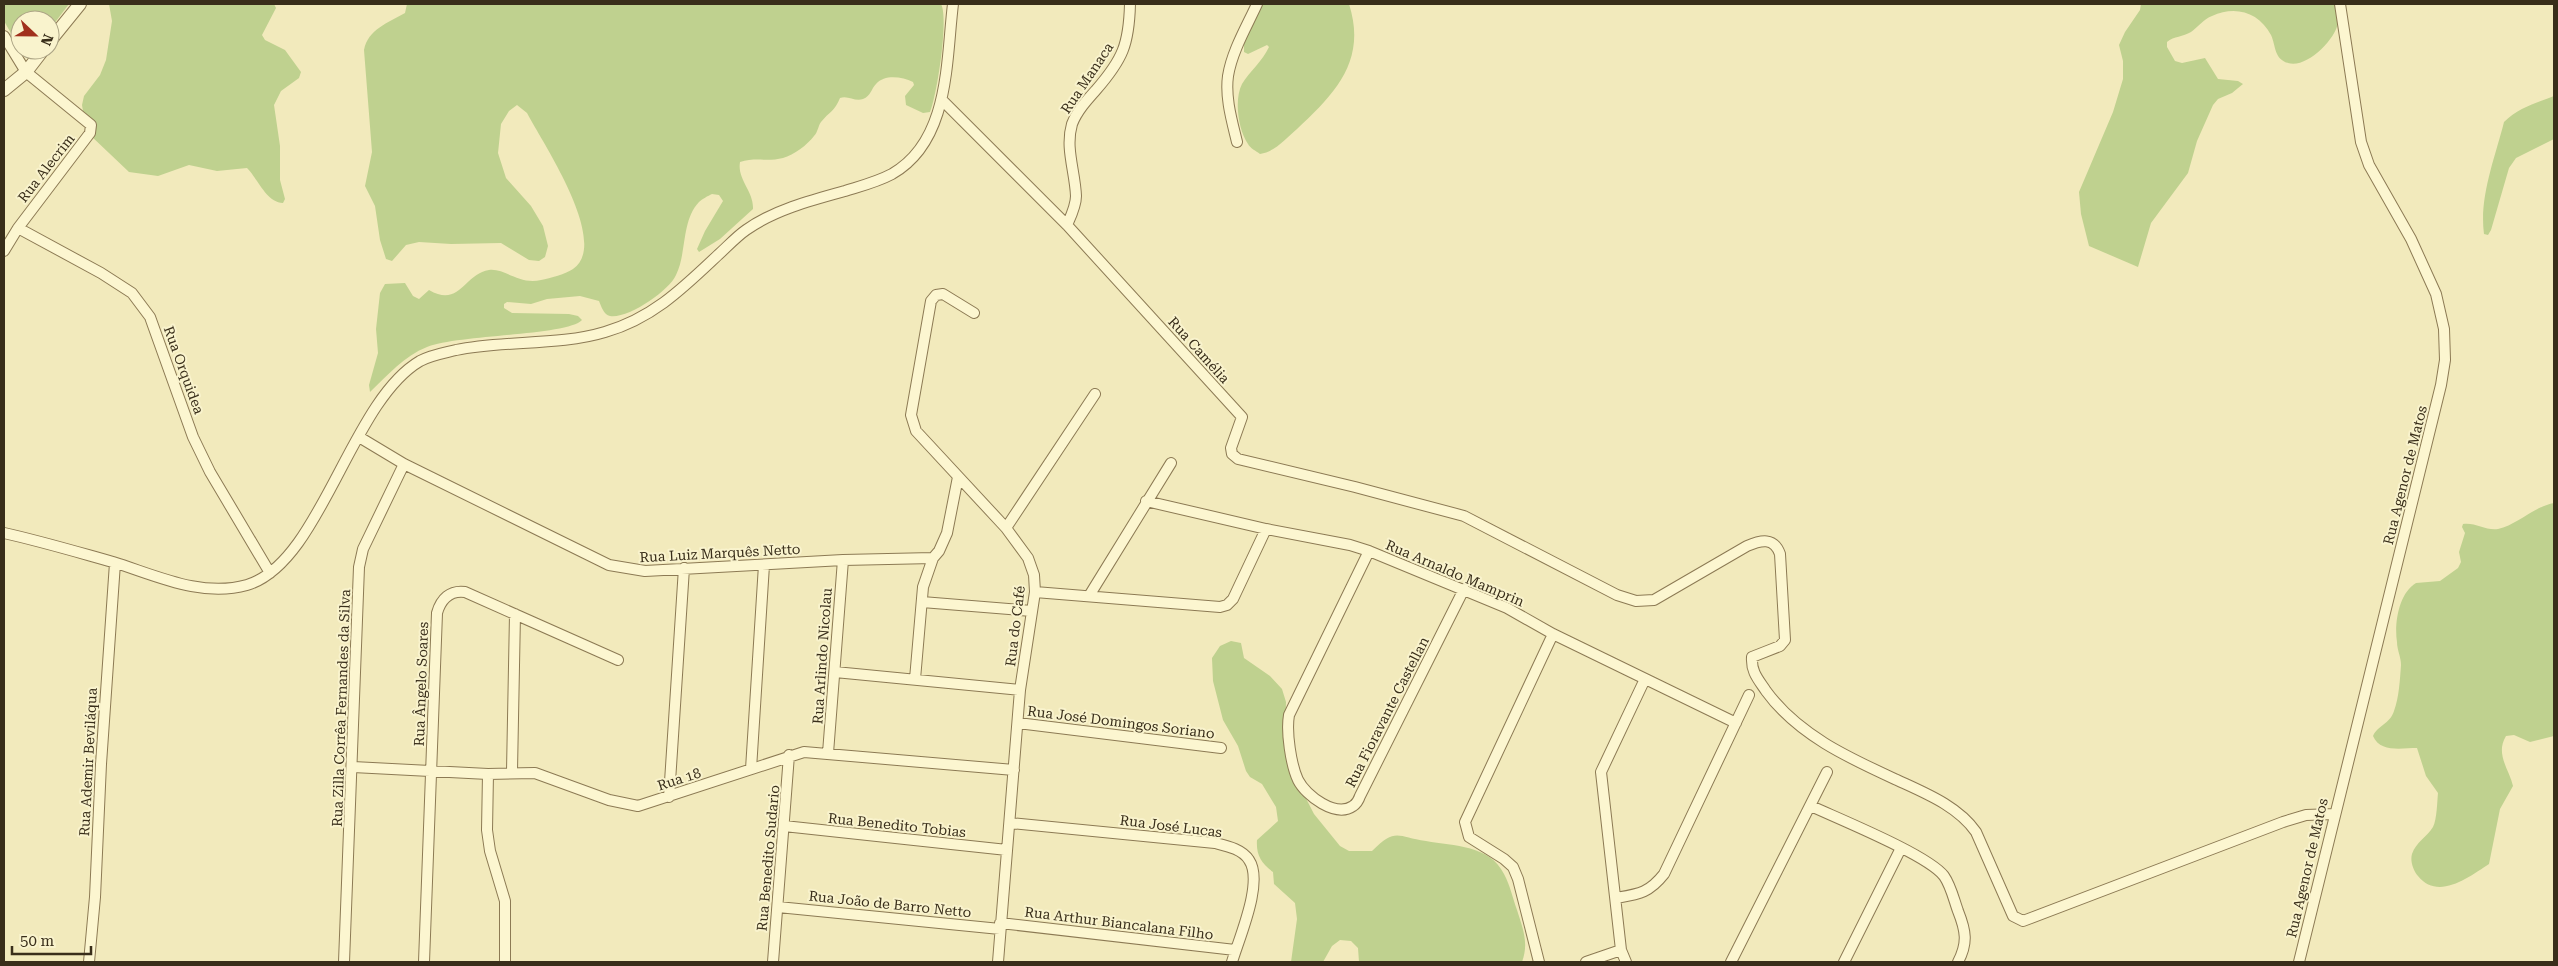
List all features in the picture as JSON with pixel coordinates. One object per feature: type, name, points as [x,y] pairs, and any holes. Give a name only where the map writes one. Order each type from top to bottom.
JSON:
[{"type":"street","points":[[60,29],[80,4]]},
{"type":"street","points":[[4,532],[115,563],[171,582],[200,588],[226,589],[249,584],[270,573],[287,557],[310,522],[390,386],[422,360],[474,346],[602,333],[636,322],[663,305],[746,230],[799,205],[873,182],[894,172],[915,153],[932,129],[942,100],[953,4]]},
{"type":"street","name":"Rua Manaca","points":[[1067,225],[1076,197],[1068,142],[1073,123],[1081,107],[1108,76],[1122,54],[1129,34],[1130,4]]},
{"type":"street","points":[[1237,142],[1231,116],[1228,76],[1232,60],[1257,4]]},
{"type":"street","name":"Rua Agenor de Matos","points":[[2299,962],[2334,814],[2442,385],[2445,360],[2444,329],[2436,294],[2411,239],[2369,165],[2361,142],[2340,4]]},
{"type":"street","points":[[4,36],[26,72]]},
{"type":"street","points":[[4,90],[26,72],[35,60]]},
{"type":"street","name":"Rua Alecrim","points":[[4,251],[18,228],[90,133],[91,125],[26,72]]},
{"type":"street","name":"Rua Camélia","points":[[942,100],[1067,225],[1242,417],[1231,448],[1232,454],[1244,461],[1355,487],[1464,516],[1617,595],[1636,601],[1654,600],[1760,540],[1771,542],[1777,546],[1780,554],[1785,640],[1780,646],[1752,657],[1752,672],[1770,697],[1796,723],[1827,746],[1919,790],[1969,822],[1976,832],[2013,916],[2017,919],[2023,921],[2306,814],[2334,814]]},
{"type":"street","name":"Rua Orquidea","points":[[18,228],[102,273],[132,292],[150,317],[193,437],[210,472],[270,573]]},
{"type":"street","name":"Rua do Café","points":[[974,313],[943,294],[936,295],[930,301],[911,415],[916,431],[1006,528],[1028,558],[1034,575],[1035,592],[1020,690],[998,962]]},
{"type":"street","points":[[1006,528],[1095,394]]},
{"type":"street","name":"Rua Luiz Marquês Netto","points":[[360,437],[404,464],[609,565],[645,572],[684,568],[843,560],[933,558]]},
{"type":"street","points":[[1089,596],[1171,463]]},
{"type":"street","name":"Rua Zilla Corrêa Fernandes da Silva","points":[[344,962],[361,558],[363,549],[404,464]]},
{"type":"street","points":[[915,679],[923,588],[933,558],[946,533],[958,477]]},
{"type":"street","name":"Rua Arnaldo Mamprin","points":[[1146,501],[1266,529],[1350,545],[1369,551],[1507,608],[1552,634],[1736,722]]},
{"type":"street","points":[[1035,592],[1212,607],[1227,604],[1233,599],[1266,529]]},
{"type":"street","name":"Rua Fioravante Castellan","points":[[1369,551],[1289,715],[1289,742],[1298,780],[1311,795],[1327,806],[1342,809],[1353,806],[1360,796],[1464,589]]},
{"type":"street","name":"Rua Arlindo Nicolau","points":[[828,753],[843,560]]},
{"type":"street","name":"Rua Ademir Beviláqua","points":[[89,962],[95,897],[101,764],[115,563]]},
{"type":"street","points":[[751,769],[764,565]]},
{"type":"street","points":[[669,797],[684,568]]},
{"type":"street","name":"Rua Ângelo Soares","points":[[424,962],[433,771],[437,613],[442,600],[448,595],[465,592],[618,660]]},
{"type":"street","points":[[922,602],[1032,611]]},
{"type":"street","points":[[512,772],[515,614]]},
{"type":"street","points":[[1539,962],[1518,878],[1512,867],[1469,837],[1465,822],[1552,634]]},
{"type":"street","points":[[835,672],[1020,690]]},
{"type":"street","points":[[1626,962],[1620,950],[1616,898],[1601,772],[1645,679]]},
{"type":"street","points":[[1616,898],[1639,894],[1653,888],[1664,874],[1749,695]]},
{"type":"street","name":"Rua José Domingos Soriano","points":[[1018,723],[1221,748]]},
{"type":"street","name":"Rua 18","points":[[353,767],[488,774],[535,773],[553,777],[624,804],[638,806],[789,755],[804,752],[1014,770]]},
{"type":"street","name":"Rua Benedito Sudario","points":[[773,962],[789,755]]},
{"type":"street","points":[[1731,962],[1828,772]]},
{"type":"street","points":[[488,774],[487,830],[490,851],[506,901],[505,962]]},
{"type":"street","points":[[1811,806],[1901,848],[1936,868],[1949,886],[1966,932],[1964,950],[1958,962]]},
{"type":"street","name":"Rua José Lucas","points":[[1010,823],[1215,842],[1235,849],[1249,860],[1254,873],[1254,889],[1232,962]]},
{"type":"street","name":"Rua Benedito Tobias","points":[[784,826],[1007,850]]},
{"type":"street","points":[[1844,962],[1901,848]]},
{"type":"street","name":"Rua João de Barro Netto","points":[[778,907],[1000,926]]},
{"type":"street","name":"Rua Arthur Biancalana Filho","points":[[1000,926],[1235,950]]},
{"type":"street","points":[[1586,962],[1620,950]]},
{"type":"green space","points":[[4,4],[69,4],[60,16],[60,10],[10,10],[10,32],[4,21]]},
{"type":"green space","points":[[109,4],[274,4],[276,8],[262,35],[265,40],[285,50],[301,72],[299,78],[281,91],[274,105],[280,146],[280,180],[285,199],[283,203],[272,199],[247,168],[217,171],[189,165],[158,176],[129,172],[90,135],[85,123],[82,105],[84,96],[100,75],[106,60],[112,21]]},
{"type":"green space","points":[[407,4],[941,4],[944,24],[939,74],[930,112],[923,113],[906,105],[905,96],[914,85],[913,82],[899,78],[884,79],[876,84],[866,98],[857,100],[846,97],[840,98],[834,109],[821,122],[808,143],[796,152],[787,157],[777,159],[740,162],[741,174],[751,197],[753,209],[720,239],[699,252],[697,249],[705,231],[723,201],[719,195],[712,194],[700,201],[689,218],[682,257],[676,275],[665,289],[647,303],[627,313],[610,316],[604,312],[599,301],[580,296],[547,299],[531,304],[507,302],[504,304],[504,308],[512,313],[569,314],[578,316],[582,320],[556,329],[463,340],[427,347],[411,355],[370,392],[369,385],[378,353],[376,329],[380,293],[385,284],[405,283],[413,296],[419,299],[429,290],[448,295],[455,293],[473,277],[489,270],[501,271],[519,279],[541,280],[570,271],[583,256],[584,238],[579,216],[570,192],[527,113],[517,105],[509,111],[501,124],[498,153],[506,178],[531,206],[543,226],[548,246],[545,257],[539,261],[529,260],[501,243],[451,244],[419,242],[406,245],[392,261],[386,259],[380,240],[375,206],[365,186],[372,152],[364,50],[366,43],[374,32],[405,13]]},
{"type":"green space","points":[[1260,4],[1349,4],[1354,24],[1354,42],[1351,59],[1344,74],[1324,102],[1280,144],[1270,151],[1260,154],[1250,147],[1242,131],[1238,114],[1238,98],[1242,84],[1269,47],[1267,45],[1248,54],[1244,52],[1244,44]]},
{"type":"green space","points":[[2141,4],[2337,4],[2338,23],[2336,30],[2319,52],[2303,62],[2295,64],[2283,61],[2280,58],[2276,52],[2271,35],[2260,21],[2253,16],[2238,11],[2229,11],[2212,16],[2191,32],[2167,42],[2167,47],[2175,61],[2182,63],[2205,58],[2218,79],[2238,81],[2243,84],[2232,93],[2218,99],[2213,105],[2197,141],[2188,173],[2151,223],[2138,267],[2089,246],[2081,214],[2079,192],[2113,112],[2123,79],[2123,61],[2119,45],[2125,32],[2140,10]]},
{"type":"green space","points":[[2554,96],[2554,139],[2516,158],[2509,168],[2491,230],[2488,235],[2484,234],[2483,220],[2486,192],[2504,122],[2521,109]]},
{"type":"green space","points":[[2554,503],[2554,736],[2530,742],[2514,735],[2506,736],[2502,755],[2513,786],[2500,809],[2489,864],[2454,884],[2444,887],[2435,886],[2426,883],[2418,876],[2412,865],[2411,857],[2416,846],[2433,827],[2438,793],[2426,776],[2417,748],[2398,749],[2386,747],[2376,741],[2373,736],[2387,722],[2396,706],[2401,665],[2396,634],[2399,609],[2405,594],[2416,583],[2440,581],[2458,568],[2461,562],[2459,552],[2465,533],[2462,527],[2463,524],[2498,529],[2512,524],[2539,508]]},
{"type":"green space","points":[[1231,641],[1241,643],[1244,658],[1270,676],[1282,689],[1286,702],[1285,739],[1295,777],[1314,814],[1340,846],[1349,851],[1372,851],[1392,836],[1402,836],[1470,848],[1490,857],[1498,864],[1506,878],[1521,923],[1525,942],[1522,962],[1359,962],[1358,948],[1351,941],[1340,940],[1332,946],[1323,962],[1291,962],[1297,919],[1295,903],[1274,884],[1273,872],[1265,865],[1257,850],[1257,840],[1278,821],[1276,807],[1262,784],[1250,777],[1246,771],[1238,746],[1223,720],[1213,681],[1212,658],[1220,646]]}]
